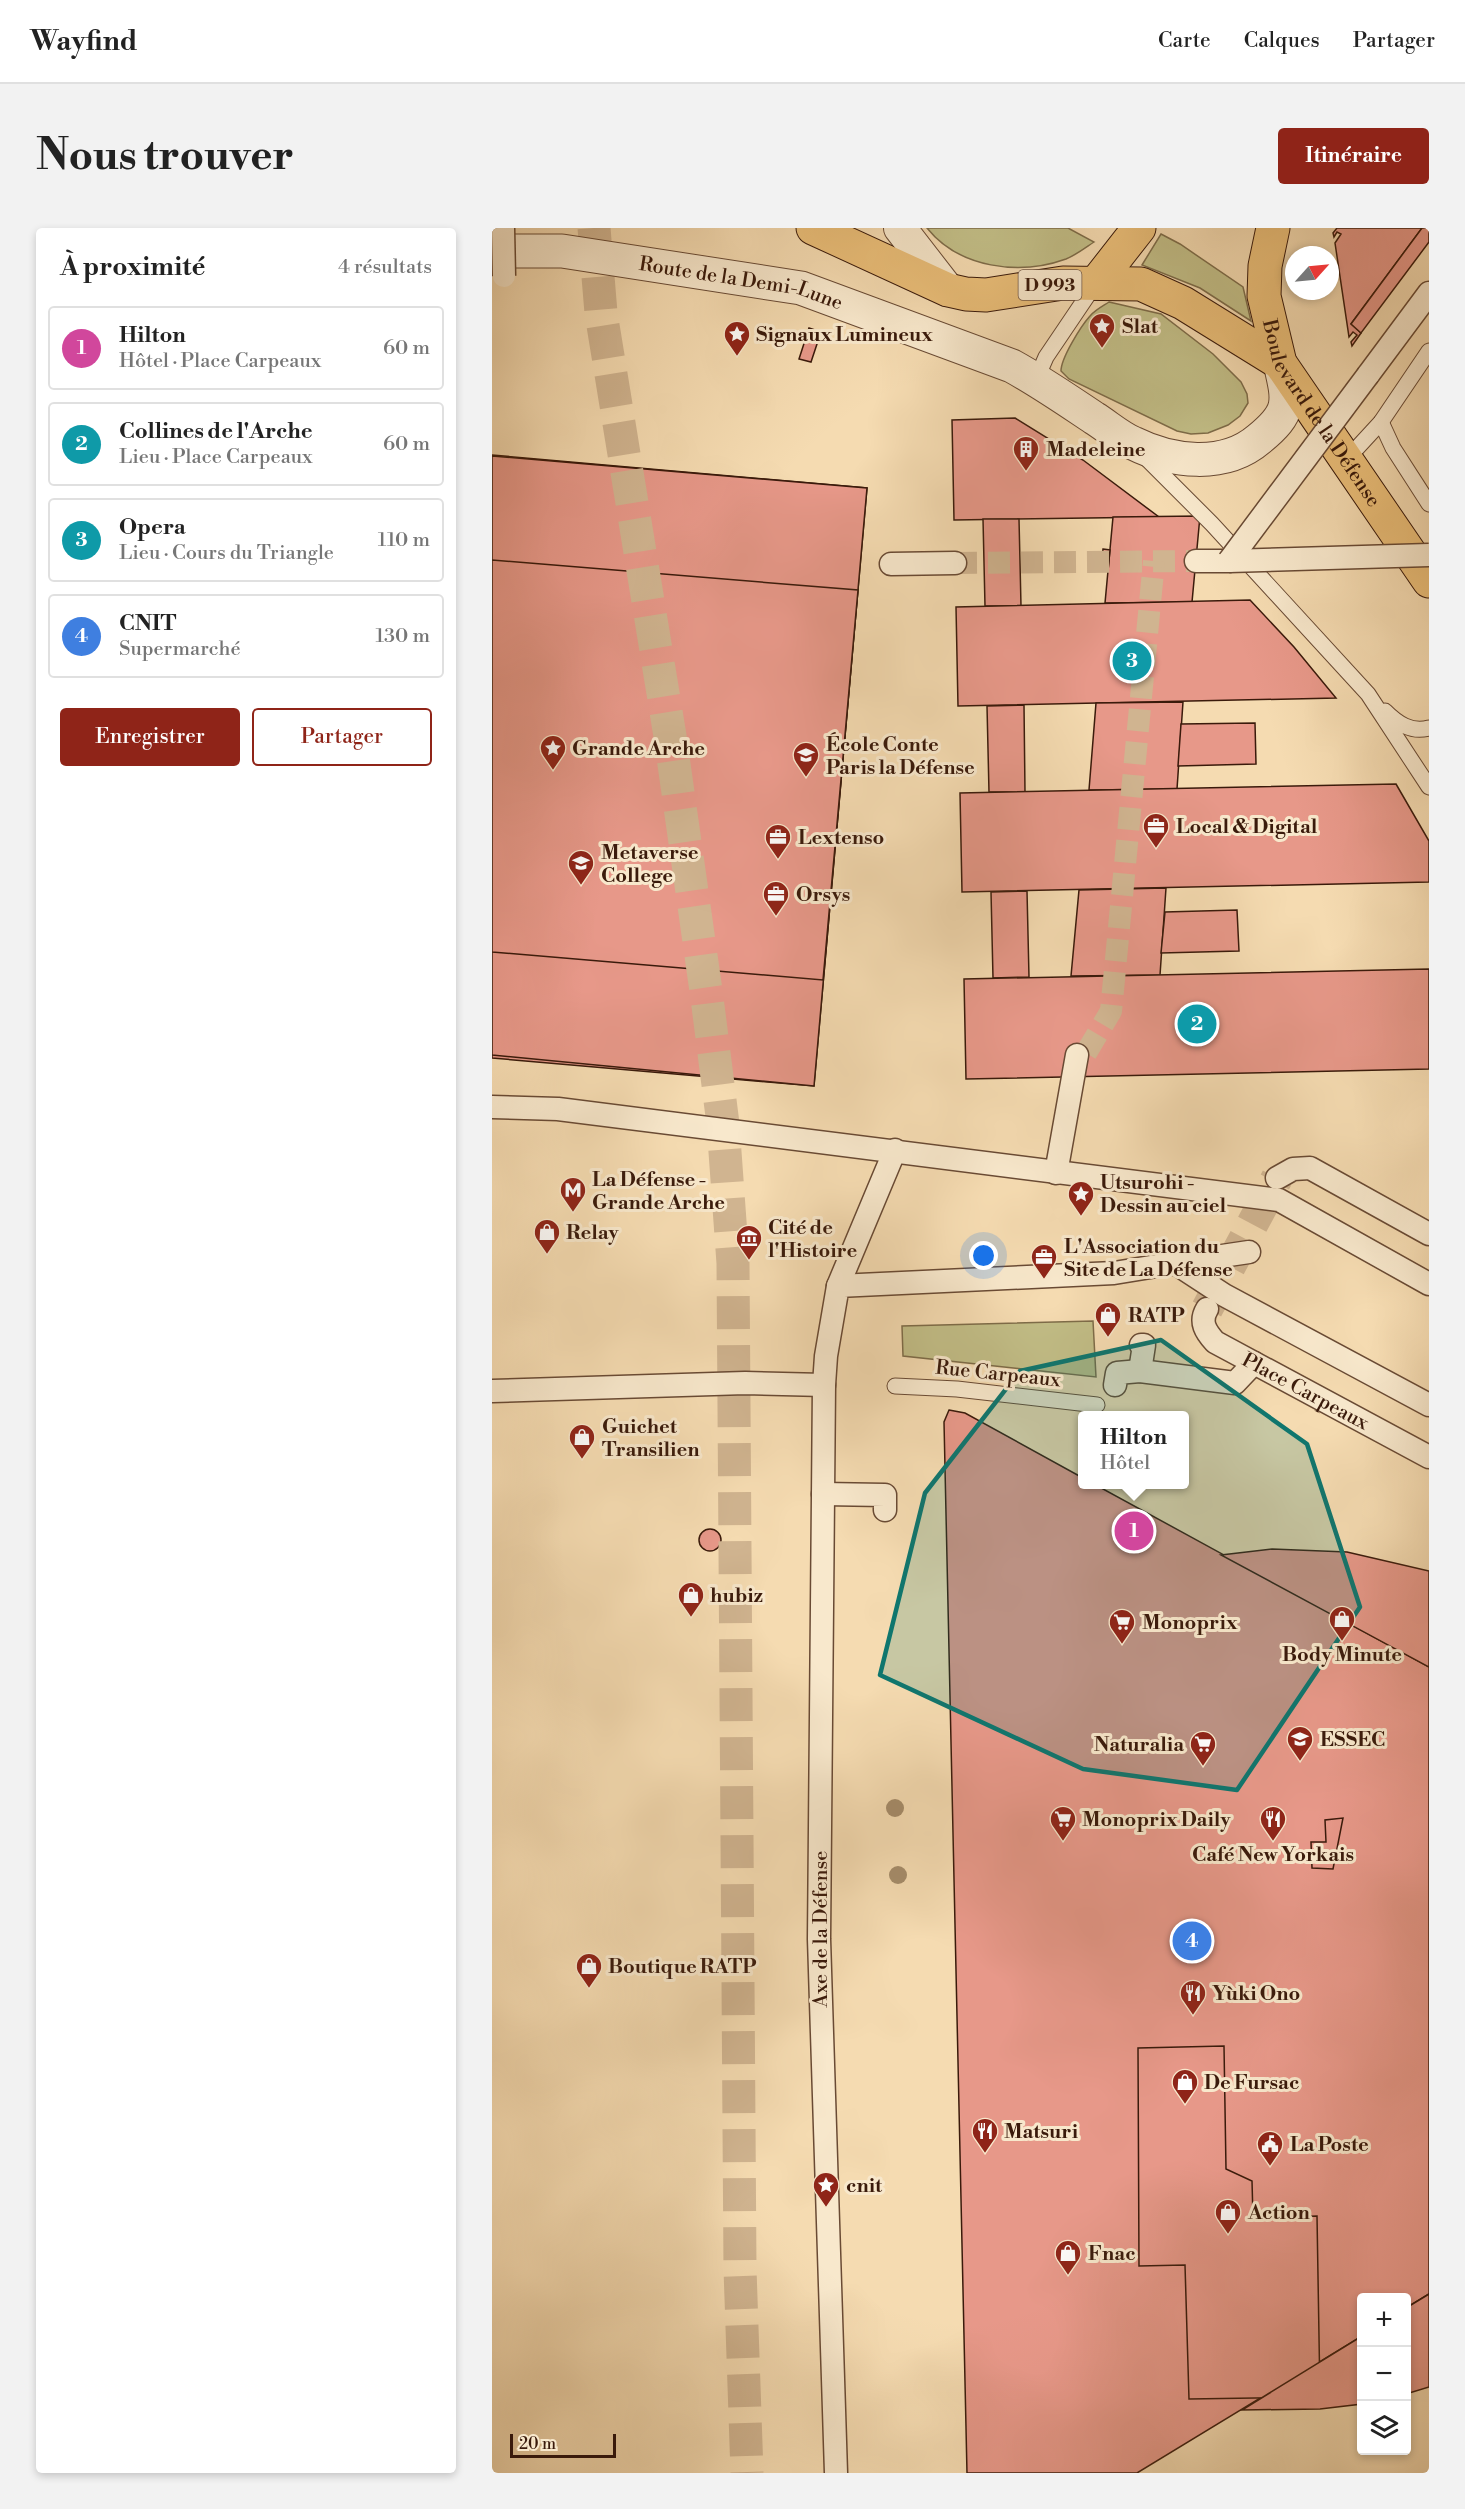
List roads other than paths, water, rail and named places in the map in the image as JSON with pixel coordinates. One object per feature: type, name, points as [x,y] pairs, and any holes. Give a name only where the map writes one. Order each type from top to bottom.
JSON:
[{"type":"main road","name":"D 993","points":[[813,228],[948,290],[966,294],[987,295],[1063,283],[1141,284],[1183,303],[1280,363]]},
{"type":"main road","points":[[1096,283],[1139,228]]},
{"type":"main road","name":"Boulevard de la Défense","points":[[1273,228],[1265,266],[1264,296],[1280,363],[1429,581]]},
{"type":"street","points":[[498,263],[503,228]]},
{"type":"street","points":[[900,228],[948,290]]},
{"type":"street","name":"Route de la Demi-Lune","points":[[498,263],[562,251],[801,288],[1012,366],[1132,443],[1167,456],[1205,460],[1231,455],[1252,445],[1274,427],[1285,409],[1287,394],[1280,363]]},
{"type":"street","points":[[1229,561],[1429,293]]},
{"type":"street","points":[[1196,561],[1429,555]]},
{"type":"street","points":[[891,564],[955,564]]},
{"type":"street","points":[[1056,1173],[1077,1054]]},
{"type":"street","points":[[492,1107],[558,1109],[895,1150],[1056,1173],[1278,1189],[1429,1284]]},
{"type":"street","name":"Axe de la Défense","points":[[836,2473],[819,1939],[824,1385],[826,1356],[838,1286],[895,1150]]},
{"type":"street","points":[[1278,1189],[1284,1172],[1299,1167],[1315,1170],[1429,1234]]},
{"type":"street","points":[[838,1286],[1114,1273],[1249,1252]]},
{"type":"street","points":[[1175,1263],[1224,1295],[1429,1405]]},
{"type":"street","name":"Place Carpeaux","points":[[1207,1309],[1203,1322],[1207,1332],[1215,1342],[1237,1359],[1429,1457]]},
{"type":"street","points":[[1140,1371],[1144,1345],[1141,1345]]},
{"type":"street","points":[[1116,1385],[1117,1373],[1140,1371],[1235,1383],[1237,1359]]},
{"type":"street","points":[[492,1391],[745,1383],[824,1385]]},
{"type":"street","points":[[823,1494],[873,1504]]},
{"type":"lane","points":[[1036,380],[1046,357],[1096,283]]},
{"type":"lane","points":[[1346,460],[1381,422],[1429,351]]},
{"type":"lane","points":[[1381,422],[1393,448],[1429,504]]},
{"type":"lane","points":[[1132,443],[1212,524],[1368,694],[1399,723],[1419,730],[1429,728]]},
{"type":"lane","points":[[1368,694],[1429,788]]},
{"type":"lane","name":"Rue Carpeaux","points":[[895,1386],[957,1389],[1097,1405]]},
{"type":"tunnel","points":[[594,228],[601,313],[670,736],[707,998],[723,1124],[733,1263],[740,2269],[747,2473]]},
{"type":"tunnel","points":[[1086,1053],[1111,1011],[1154,561]]},
{"type":"tunnel","points":[[955,563],[1196,561]]},
{"type":"tunnel","points":[[1207,1309],[1277,1178]]},
{"type":"place","name":"Slat","points":[[1102,349]]},
{"type":"place","name":"Signaux Lumineux","points":[[737,357]]},
{"type":"place","name":"Madeleine","points":[[1026,472]]},
{"type":"place","name":"Opera","points":[[1132,661]]},
{"type":"place","name":"Grande Arche","points":[[553,771]]},
{"type":"place","name":"École Conte Paris la Défense","points":[[806,778]]},
{"type":"place","name":"Local & Digital","points":[[1156,849]]},
{"type":"place","name":"Lextenso","points":[[778,860]]},
{"type":"place","name":"Metaverse College","points":[[581,886]]},
{"type":"place","name":"Orsys","points":[[776,917]]},
{"type":"place","name":"Collines de l'Arche","points":[[1197,1024]]},
{"type":"place","name":"La Défense - Grande Arche","points":[[573,1213]]},
{"type":"place","name":"Utsurohi - Dessin au ciel","points":[[1081,1217]]},
{"type":"place","name":"Relay","points":[[547,1255]]},
{"type":"place","name":"Cité de l'Histoire","points":[[749,1261]]},
{"type":"place","name":"L'Association du Site de La Défense","points":[[1044,1280]]},
{"type":"place","name":"RATP","points":[[1108,1338]]},
{"type":"place","name":"Guichet Transilien","points":[[582,1460]]},
{"type":"place","name":"Hilton","points":[[1134,1531]]},
{"type":"place","name":"hubiz","points":[[691,1618]]},
{"type":"place","name":"Body Minute","points":[[1342,1642]]},
{"type":"place","name":"Monoprix","points":[[1122,1645]]},
{"type":"place","name":"ESSEC","points":[[1300,1762]]},
{"type":"place","name":"Naturalia","points":[[1203,1767]]},
{"type":"place","name":"Monoprix Daily","points":[[1063,1842]]},
{"type":"place","name":"Café New Yorkais","points":[[1273,1842]]},
{"type":"place","name":"CNIT","points":[[1192,1941]]},
{"type":"place","name":"Boutique RATP","points":[[589,1989]]},
{"type":"place","name":"Yùki Ono","points":[[1193,2016]]},
{"type":"place","name":"De Fursac","points":[[1185,2105]]},
{"type":"place","name":"Matsuri","points":[[985,2154]]},
{"type":"place","name":"La Poste","points":[[1270,2167]]},
{"type":"place","name":"cnit","points":[[826,2208]]},
{"type":"place","name":"Action","points":[[1228,2235]]},
{"type":"place","name":"Fnac","points":[[1068,2276]]}]
